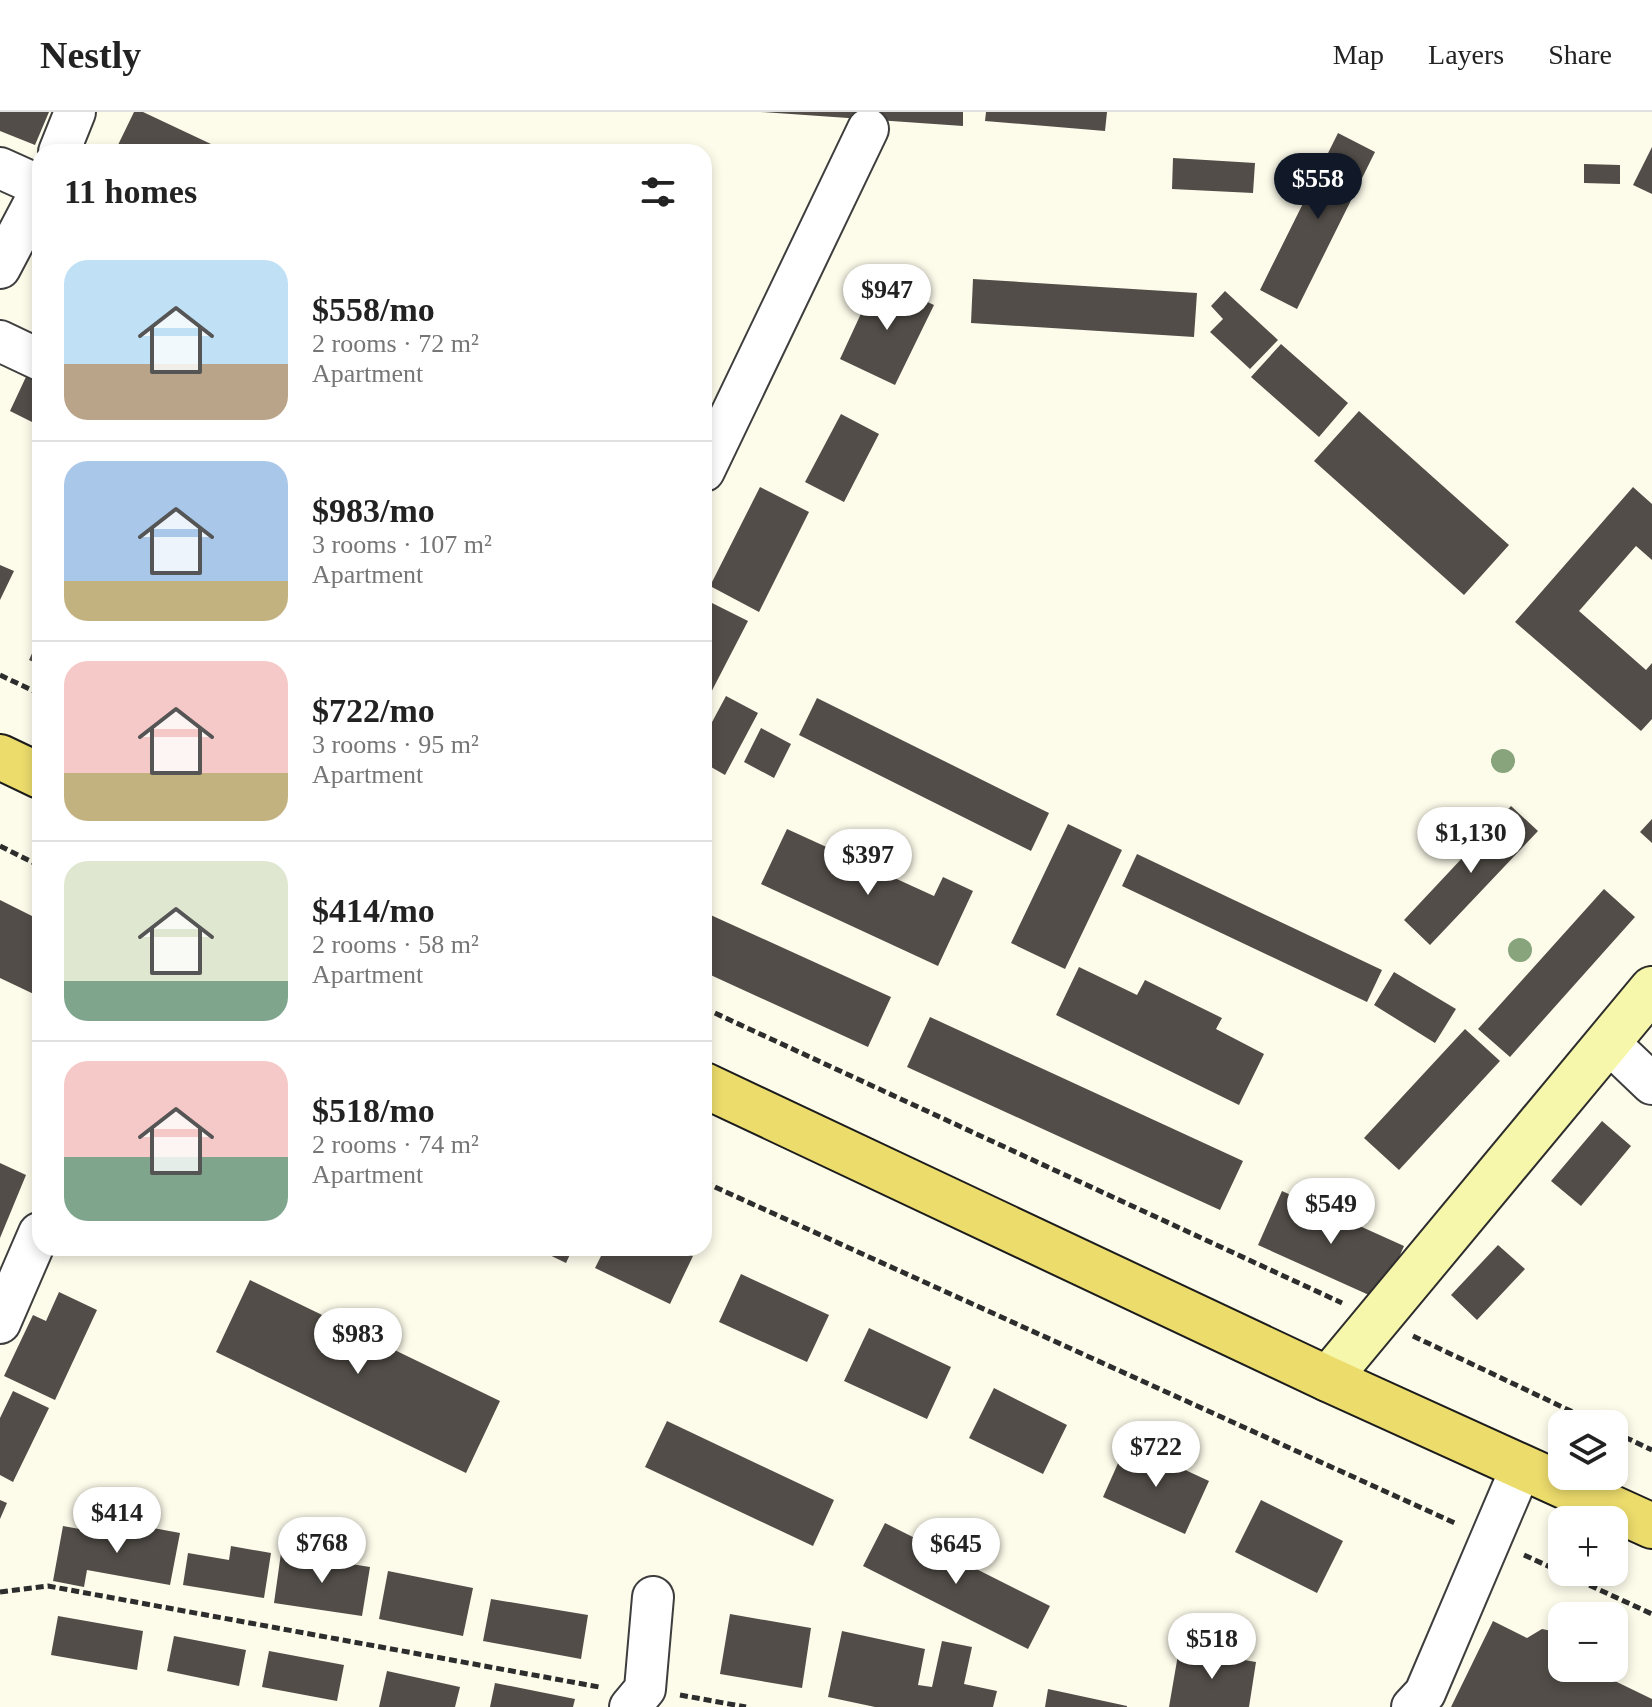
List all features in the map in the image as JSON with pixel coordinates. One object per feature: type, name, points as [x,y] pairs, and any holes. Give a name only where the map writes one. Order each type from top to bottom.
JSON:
[{"type":"main road","points":[[0,757],[32,772]]},
{"type":"main road","points":[[712,1089],[1328,1379],[1652,1526]]},
{"type":"street","points":[[712,442],[868,129]]},
{"type":"street","points":[[0,168],[32,185]]},
{"type":"street","points":[[0,268],[32,205]]},
{"type":"street","points":[[0,341],[32,356]]},
{"type":"street","points":[[1328,1379],[1652,989]]},
{"type":"street","points":[[1608,1042],[1652,1084]]},
{"type":"street","points":[[0,1323],[32,1249]]},
{"type":"street","points":[[1412,1707],[1425,1693],[1521,1468]]},
{"type":"street","points":[[638,1698],[653,1597]]},
{"type":"path","points":[[0,675],[32,690]]},
{"type":"path","points":[[0,846],[32,862]]},
{"type":"path","points":[[712,1012],[1569,1410]]},
{"type":"path","points":[[712,1186],[1652,1614]]},
{"type":"path","points":[[1628,1439],[1652,1450]]},
{"type":"path","points":[[0,1592],[48,1586],[638,1698],[746,1707]]},
{"type":"building","points":[[0,112],[49,112],[35,144],[0,131]]},
{"type":"building","points":[[134,112],[143,112],[211,144],[118,144]]},
{"type":"building","points":[[761,112],[963,112],[963,126]]},
{"type":"building","points":[[986,112],[1107,112],[1105,131],[985,121]]},
{"type":"building","points":[[1338,133],[1375,152],[1297,309],[1260,290]]},
{"type":"building","points":[[1652,147],[1652,194],[1633,185]]},
{"type":"building","points":[[1173,158],[1255,163],[1253,193],[1172,189]]},
{"type":"building","points":[[1584,164],[1620,165],[1620,184],[1584,183]]},
{"type":"building","points":[[877,279],[934,305],[895,385],[840,359]]},
{"type":"building","points":[[973,279],[1197,293],[1194,337],[971,323]]},
{"type":"building","points":[[1225,291],[1278,340],[1250,369],[1210,332],[1223,319],[1211,306]]},
{"type":"building","points":[[1281,344],[1348,403],[1319,437],[1251,377]]},
{"type":"building","points":[[32,364],[32,422],[10,411]]},
{"type":"building","points":[[1359,411],[1509,545],[1464,595],[1314,461]]},
{"type":"building","points":[[841,414],[879,434],[844,502],[805,482]]},
{"type":"building","points":[[760,487],[809,512],[759,612],[712,587]]},
{"type":"building","points":[[1633,487],[1652,504],[1652,560],[1636,546],[1579,611],[1646,670],[1652,663],[1652,719],[1641,731],[1515,622]]},
{"type":"building","points":[[0,565],[14,571],[0,600]]},
{"type":"building","points":[[712,603],[748,621],[712,691]]},
{"type":"building","points":[[726,696],[758,713],[725,775],[712,768],[712,722]]},
{"type":"building","points":[[817,698],[1049,813],[1031,851],[799,735]]},
{"type":"building","points":[[761,728],[791,744],[774,778],[744,762]]},
{"type":"building","points":[[1511,806],[1538,831],[1430,945],[1404,920]]},
{"type":"building","points":[[1652,819],[1652,843],[1640,832]]},
{"type":"building","points":[[1068,824],[1122,850],[1065,969],[1011,943]]},
{"type":"building","points":[[787,829],[934,896],[943,877],[973,891],[938,966],[761,884]]},
{"type":"building","points":[[1137,854],[1382,970],[1367,1002],[1122,886]]},
{"type":"building","points":[[1604,889],[1635,917],[1510,1057],[1478,1029]]},
{"type":"building","points":[[0,900],[32,916],[32,993],[0,978]]},
{"type":"building","points":[[712,916],[891,997],[868,1047],[712,976]]},
{"type":"building","points":[[1079,967],[1137,995],[1145,980],[1222,1018],[1216,1029],[1264,1054],[1239,1105],[1056,1015]]},
{"type":"building","points":[[1394,972],[1456,1009],[1435,1043],[1374,1005]]},
{"type":"building","points":[[930,1017],[1243,1161],[1220,1210],[907,1067]]},
{"type":"building","points":[[1465,1029],[1500,1061],[1399,1170],[1364,1138]]},
{"type":"building","points":[[1602,1121],[1631,1146],[1581,1206],[1551,1181]]},
{"type":"building","points":[[0,1163],[26,1175],[0,1238]]},
{"type":"building","points":[[1282,1191],[1404,1246],[1380,1300],[1258,1245]]},
{"type":"building","points":[[1498,1245],[1525,1269],[1477,1320],[1451,1295]]},
{"type":"building","points":[[552,1256],[569,1256],[566,1263]]},
{"type":"building","points":[[601,1256],[693,1256],[670,1304],[595,1268]]},
{"type":"building","points":[[741,1274],[829,1315],[807,1362],[719,1322]]},
{"type":"building","points":[[250,1280],[500,1401],[466,1473],[216,1352]]},
{"type":"building","points":[[59,1292],[97,1310],[55,1400],[4,1376],[33,1315],[46,1321]]},
{"type":"building","points":[[869,1328],[951,1367],[927,1419],[844,1381]]},
{"type":"building","points":[[994,1388],[1067,1425],[1043,1474],[969,1438]]},
{"type":"building","points":[[13,1391],[49,1408],[13,1482],[0,1475],[0,1418]]},
{"type":"building","points":[[667,1421],[834,1500],[813,1546],[645,1467]]},
{"type":"building","points":[[1127,1443],[1209,1481],[1185,1534],[1103,1497]]},
{"type":"building","points":[[0,1500],[7,1503],[0,1519]]},
{"type":"building","points":[[1261,1500],[1343,1541],[1317,1593],[1235,1552]]},
{"type":"building","points":[[885,1523],[1050,1606],[1028,1649],[863,1566]]},
{"type":"building","points":[[137,1525],[180,1533],[170,1585],[87,1570],[84,1587],[53,1581],[63,1526],[135,1539]]},
{"type":"building","points":[[231,1546],[271,1553],[264,1598],[183,1585],[188,1553],[229,1560]]},
{"type":"building","points":[[281,1553],[370,1567],[362,1616],[274,1603]]},
{"type":"building","points":[[388,1571],[473,1588],[463,1636],[379,1619]]},
{"type":"building","points":[[491,1599],[588,1615],[581,1659],[483,1641]]},
{"type":"building","points":[[730,1614],[811,1628],[802,1688],[720,1674]]},
{"type":"building","points":[[58,1616],[143,1631],[137,1670],[51,1655]]},
{"type":"building","points":[[1493,1621],[1527,1638],[1542,1629],[1548,1630],[1548,1682],[1617,1682],[1652,1699],[1652,1707],[1451,1707]]},
{"type":"building","points":[[842,1631],[925,1649],[918,1685],[932,1687],[942,1641],[972,1647],[964,1684],[997,1691],[993,1707],[875,1707],[828,1697]]},
{"type":"building","points":[[174,1636],[246,1650],[239,1686],[167,1671]]},
{"type":"building","points":[[1179,1649],[1256,1662],[1249,1707],[1169,1707]]},
{"type":"building","points":[[269,1651],[344,1665],[337,1701],[262,1687]]},
{"type":"building","points":[[387,1671],[460,1687],[455,1707],[379,1707]]},
{"type":"building","points":[[495,1683],[575,1699],[573,1707],[490,1707]]},
{"type":"building","points":[[1048,1689],[1127,1706],[1127,1707],[1045,1707]]}]
